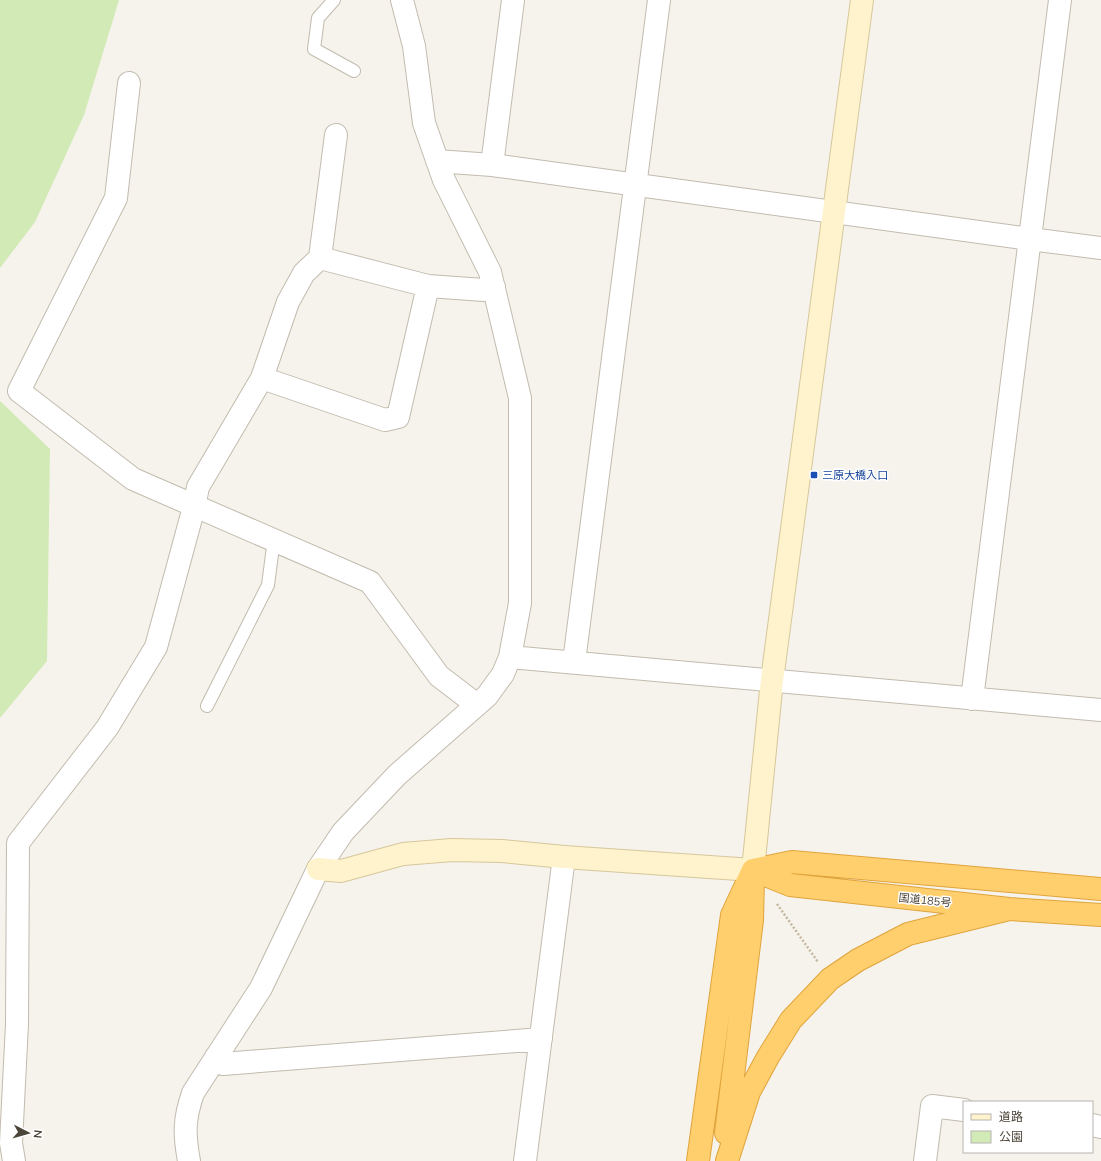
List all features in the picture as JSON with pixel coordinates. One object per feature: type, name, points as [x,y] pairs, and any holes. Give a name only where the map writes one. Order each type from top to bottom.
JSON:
[{"type":"highway","points":[[753,870],[792,862],[1101,889]]},
{"type":"highway","points":[[698,1161],[732,915],[753,870]]},
{"type":"highway","points":[[722,1161],[752,920],[753,870]]},
{"type":"highway","name":"国道185号","points":[[753,870],[790,886],[1009,909],[1101,915]]},
{"type":"highway","points":[[727,1161],[750,1092],[768,1057],[791,1020],[830,979],[858,960],[908,934],[1009,909]]},
{"type":"street","points":[[189,1161],[184,1131],[186,1112],[193,1093],[261,988],[318,868],[343,832],[397,775],[487,696],[503,674],[510,656],[520,603],[520,398],[490,272],[444,180],[424,123],[414,46],[402,0]]},
{"type":"street","points":[[492,165],[513,0]]},
{"type":"street","points":[[574,662],[658,0]]},
{"type":"street","points":[[318,868],[341,871],[403,854],[452,850],[502,851],[564,857],[753,870],[772,680],[862,0]]},
{"type":"street","points":[[972,699],[1060,0]]},
{"type":"street","points":[[129,84],[116,198],[19,391],[133,480],[194,507],[274,539],[370,582],[439,676],[477,705]]},
{"type":"street","points":[[14,1161],[11,1143],[17,1024],[18,843],[107,728],[156,647],[194,507],[198,487],[262,378],[288,302],[304,273],[320,258],[336,134]]},
{"type":"street","points":[[437,162],[492,165],[1030,240],[1101,248]]},
{"type":"street","points":[[320,258],[428,286],[484,290],[494,287]]},
{"type":"street","points":[[262,378],[385,420],[398,417],[428,286]]},
{"type":"street","points":[[510,656],[1101,710]]},
{"type":"street","points":[[525,1161],[564,857]]},
{"type":"street","points":[[216,1057],[223,1064],[541,1039]]},
{"type":"street","points":[[925,1161],[932,1106],[963,1110]]},
{"type":"lane","points":[[334,0],[318,18],[314,49],[354,71]]},
{"type":"lane","points":[[207,706],[268,585],[274,539]]},
{"type":"path","points":[[775,902],[830,979]]},
{"type":"green space","points":[[0,0],[119,0],[84,115],[35,222],[0,268]]},
{"type":"green space","points":[[0,401],[50,449],[47,661],[0,718]]},
{"type":"place","name":"三原大橋入口","points":[[814,475]]}]
